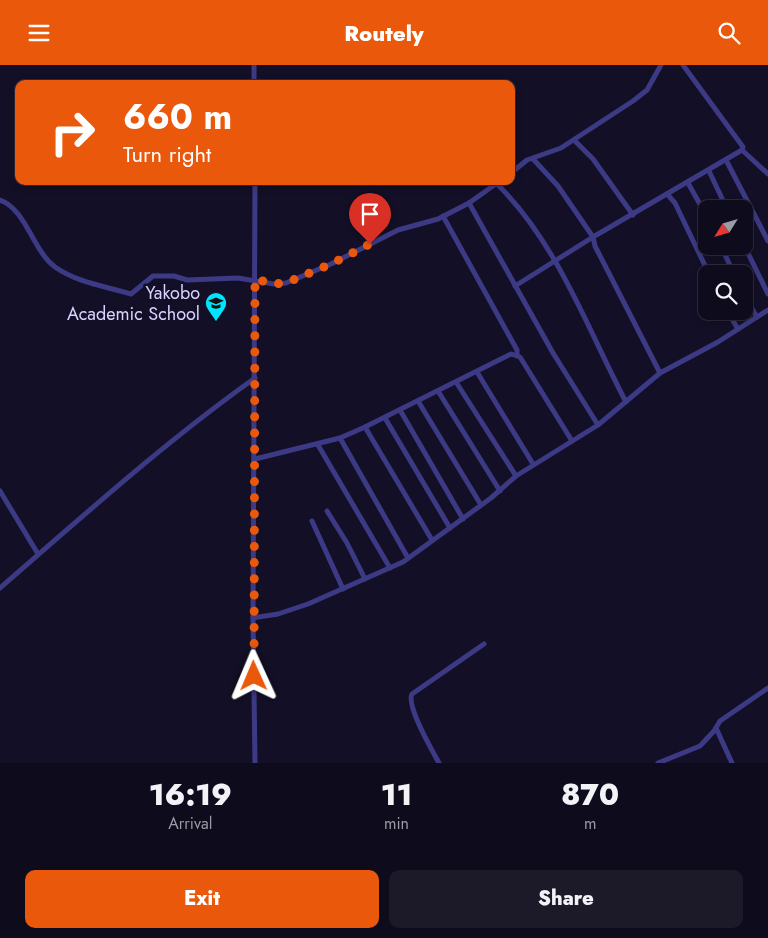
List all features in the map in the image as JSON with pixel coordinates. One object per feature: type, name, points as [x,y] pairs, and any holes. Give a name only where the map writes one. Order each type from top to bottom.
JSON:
[{"type":"street","points":[[254,65],[254,80]]},
{"type":"street","points":[[515,170],[527,160],[561,148],[645,92],[661,65]]},
{"type":"street","points":[[683,65],[743,147],[742,150],[768,174]]},
{"type":"street","points":[[574,140],[594,159],[633,215]]},
{"type":"street","points":[[515,286],[593,237],[742,150]]},
{"type":"street","points":[[533,159],[558,186],[593,237],[595,246],[627,311],[660,373]]},
{"type":"street","points":[[726,160],[768,241]]},
{"type":"street","points":[[709,171],[723,200]]},
{"type":"street","points":[[688,183],[698,201]]},
{"type":"street","points":[[255,185],[253,617],[255,763]]},
{"type":"street","points":[[0,200],[15,209],[51,263],[80,280],[131,294],[153,276],[174,276],[187,280],[255,279],[274,284],[286,283],[331,264],[390,233],[443,217],[469,203],[494,185]]},
{"type":"street","points":[[501,185],[555,260],[626,402]]},
{"type":"street","points":[[667,194],[675,203],[704,265]]},
{"type":"street","points":[[469,203],[553,353],[598,425]]},
{"type":"street","points":[[443,217],[517,350],[516,354]]},
{"type":"street","points":[[749,255],[768,294]]},
{"type":"street","points":[[253,617],[284,613],[390,568],[463,519],[500,491],[516,476],[598,425],[660,373],[738,329],[768,309]]},
{"type":"street","points":[[753,310],[757,317]]},
{"type":"street","points":[[732,320],[738,329]]},
{"type":"street","points":[[255,459],[318,445],[340,438],[385,418],[511,354],[516,354],[520,357],[572,441]]},
{"type":"street","points":[[477,372],[534,464]]},
{"type":"street","points":[[0,588],[192,425],[255,378]]},
{"type":"street","points":[[456,382],[516,476]]},
{"type":"street","points":[[438,391],[500,491]]},
{"type":"street","points":[[418,401],[482,505]]},
{"type":"street","points":[[400,410],[463,519]]},
{"type":"street","points":[[385,418],[450,528]]},
{"type":"street","points":[[365,427],[432,540]]},
{"type":"street","points":[[340,438],[408,557]]},
{"type":"street","points":[[318,445],[390,568]]},
{"type":"street","points":[[0,491],[38,554]]},
{"type":"street","points":[[327,511],[365,579]]},
{"type":"street","points":[[312,521],[343,589]]},
{"type":"street","points":[[439,763],[413,710],[410,698],[412,694],[484,644]]},
{"type":"street","points":[[658,763],[700,746],[720,721],[768,687]]},
{"type":"street","points":[[716,728],[732,763]]},
{"type":"place","name":"Yakobo Academic School","points":[[216,322]]},
{"type":"route","points":[[254,676],[255,279],[279,285],[286,283],[331,264],[370,244]]}]
